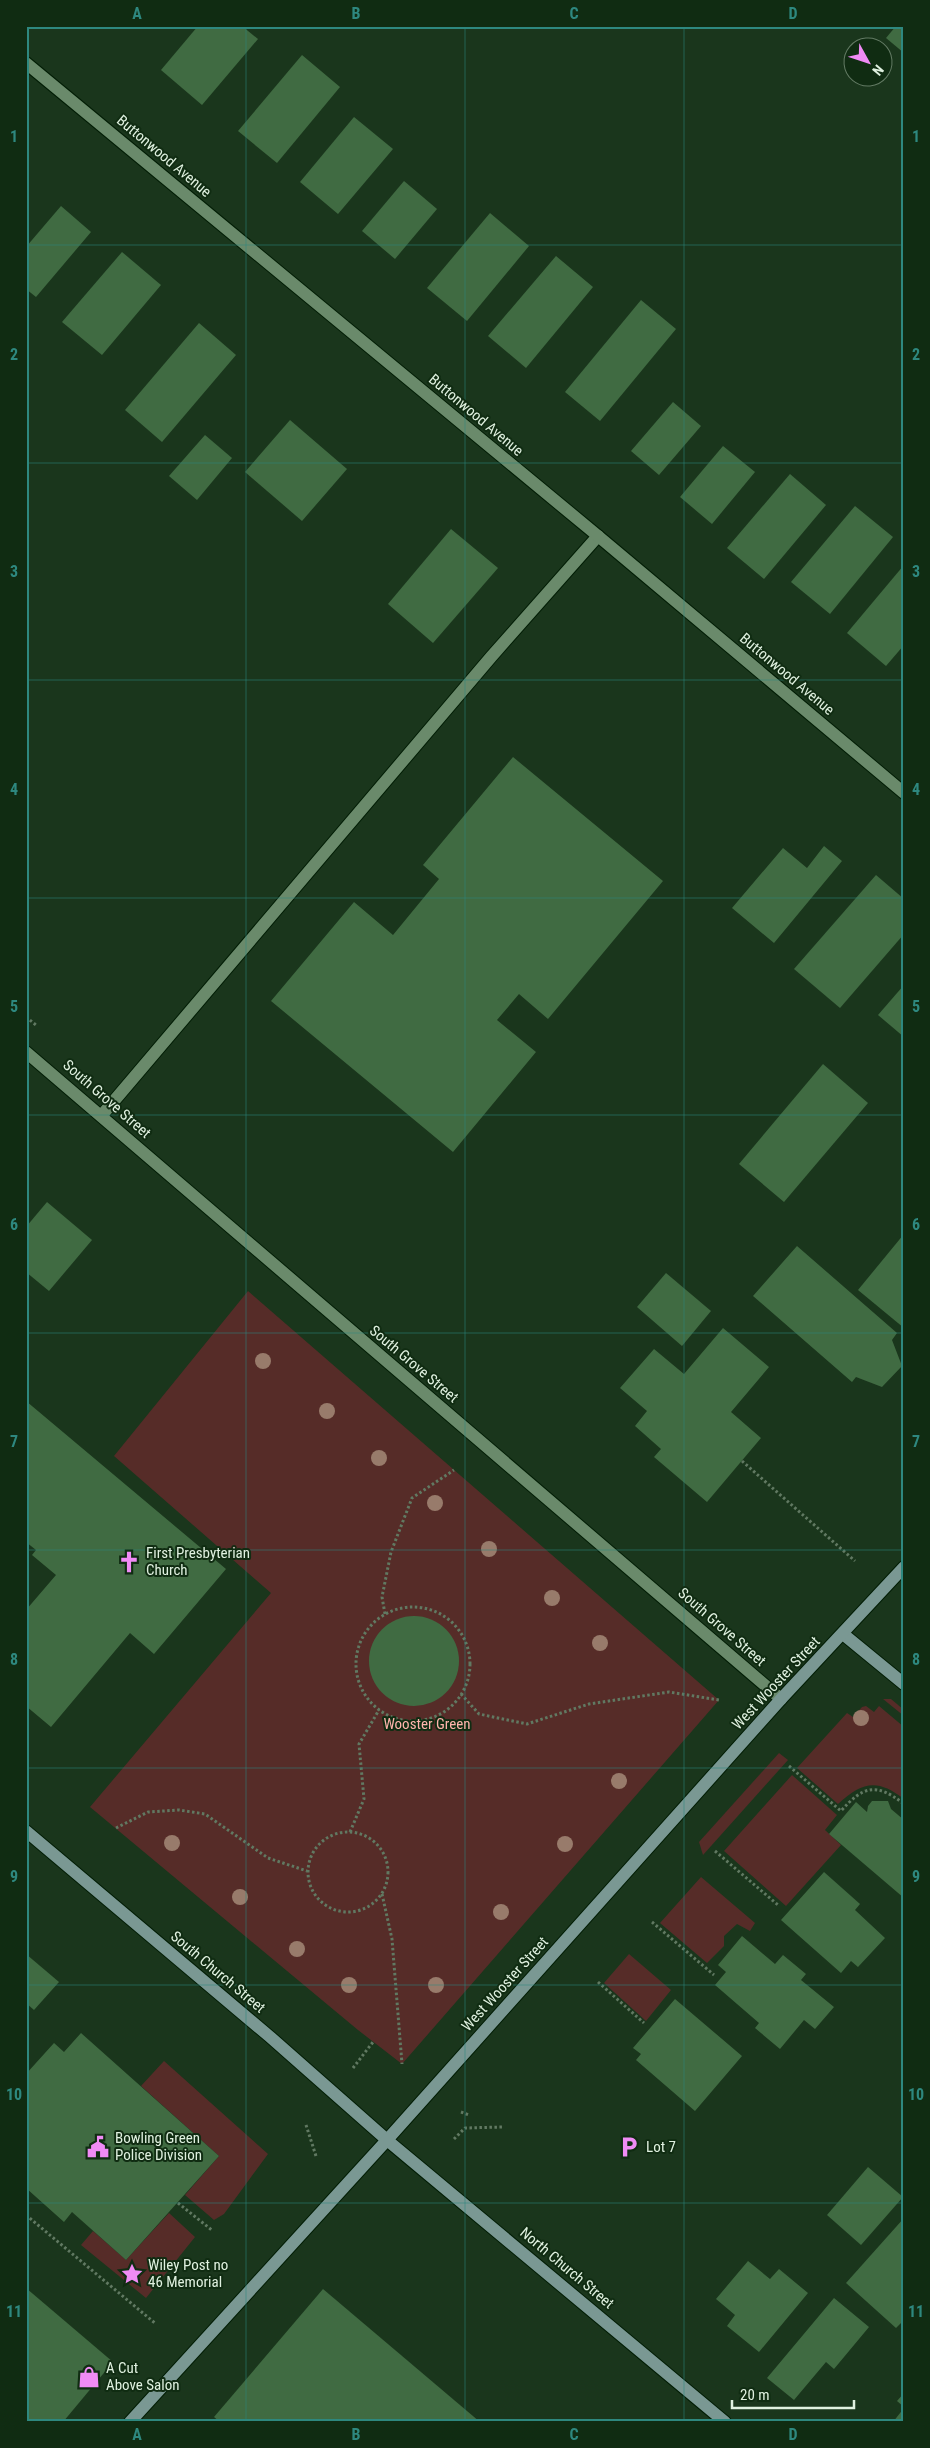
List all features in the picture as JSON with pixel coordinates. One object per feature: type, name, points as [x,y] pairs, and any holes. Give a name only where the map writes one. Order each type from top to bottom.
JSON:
[{"type":"main road","name":"West Wooster Street","points":[[130,2422],[387,2140],[781,1699],[904,1568]]},
{"type":"main road","points":[[843,1634],[904,1684]]},
{"type":"main road","name":"South Church Street","points":[[26,1831],[255,2024],[387,2140]]},
{"type":"main road","name":"North Church Street","points":[[387,2140],[726,2422]]},
{"type":"street","name":"Buttonwood Avenue","points":[[26,63],[598,536],[904,793]]},
{"type":"street","points":[[102,1115],[491,657],[598,536]]},
{"type":"street","name":"South Grove Street","points":[[26,1052],[102,1115],[223,1222],[781,1699]]},
{"type":"path","points":[[742,1461],[855,1561]]},
{"type":"path","points":[[385,1614],[382,1597],[391,1552],[412,1498],[454,1470]]},
{"type":"path","points":[[422,1607],[440,1614],[455,1625],[465,1640],[470,1658],[469,1677],[462,1694],[450,1708],[433,1717],[415,1721],[396,1718],[379,1710],[366,1696],[358,1679],[356,1660],[361,1642],[371,1626],[385,1614],[403,1608],[422,1607]]},
{"type":"path","points":[[462,1694],[479,1714],[527,1724],[589,1704],[669,1692],[720,1700]]},
{"type":"path","points":[[350,1832],[364,1799],[359,1744],[379,1710]]},
{"type":"path","points":[[789,1766],[841,1811],[856,1795],[870,1789],[889,1792],[904,1804]]},
{"type":"path","points":[[116,1828],[148,1812],[179,1810],[205,1814],[268,1858],[308,1871]]},
{"type":"path","points":[[350,1832],[364,1835],[375,1843],[384,1854],[388,1866],[387,1880],[382,1893],[373,1903],[361,1910],[348,1913],[334,1910],[323,1904],[314,1895],[309,1883],[308,1871],[310,1858],[326,1839],[337,1834],[350,1832]]},
{"type":"path","points":[[715,1851],[778,1905]]},
{"type":"path","points":[[382,1893],[392,1939],[402,2064]]},
{"type":"path","points":[[652,1922],[714,1975]]},
{"type":"path","points":[[598,1982],[644,2023]]},
{"type":"path","points":[[353,2068],[373,2042]]},
{"type":"path","points":[[461,2112],[469,2115]]},
{"type":"path","points":[[306,2125],[316,2156]]},
{"type":"path","points":[[454,2139],[465,2128],[503,2127]]},
{"type":"path","points":[[178,2203],[213,2231]]},
{"type":"path","points":[[26,2215],[156,2324]]},
{"type":"green space","name":"Wooster Green","points":[[248,1291],[719,1700],[402,2064],[358,2030],[90,1807],[271,1593],[114,1456]]},
{"type":"green space","points":[[883,1699],[891,1699],[904,1710],[904,1716]]},
{"type":"green space","points":[[866,1706],[874,1712],[879,1706],[904,1727],[904,1799],[886,1788],[870,1785],[855,1791],[838,1804],[797,1768],[847,1713],[853,1717],[862,1707]]},
{"type":"green space","points":[[779,1753],[788,1760],[703,1855],[699,1842]]},
{"type":"green space","points":[[792,1775],[837,1815],[825,1830],[841,1845],[786,1906],[724,1851]]},
{"type":"green space","points":[[701,1877],[755,1923],[750,1931],[737,1924],[724,1936],[724,1946],[707,1963],[660,1923]]},
{"type":"green space","points":[[629,1954],[671,1990],[646,2021],[604,1983]]},
{"type":"green space","points":[[164,2061],[268,2154],[224,2214],[214,2220],[185,2195],[219,2156],[141,2086]]},
{"type":"green space","points":[[169,2213],[195,2237],[146,2298],[81,2245],[93,2231],[126,2260]]},
{"type":"building","points":[[198,26],[242,26],[258,39],[202,105],[161,70]]},
{"type":"building","points":[[896,26],[904,26],[904,53],[892,43],[892,38],[886,38]]},
{"type":"building","points":[[302,55],[340,87],[277,163],[238,131]]},
{"type":"building","points":[[354,117],[393,149],[338,214],[300,182]]},
{"type":"building","points":[[404,181],[437,209],[395,259],[362,231]]},
{"type":"building","points":[[61,206],[91,232],[36,297],[26,289],[26,247]]},
{"type":"building","points":[[490,213],[529,246],[467,321],[427,288]]},
{"type":"building","points":[[122,252],[161,285],[102,355],[62,322]]},
{"type":"building","points":[[556,256],[593,287],[526,368],[488,336]]},
{"type":"building","points":[[641,300],[676,329],[600,421],[565,392]]},
{"type":"building","points":[[199,323],[236,355],[162,442],[125,410]]},
{"type":"building","points":[[673,402],[701,426],[659,475],[631,451]]},
{"type":"building","points":[[290,420],[347,469],[302,521],[245,472]]},
{"type":"building","points":[[205,435],[232,458],[197,500],[169,476]]},
{"type":"building","points":[[723,446],[755,472],[712,524],[680,497]]},
{"type":"building","points":[[790,474],[826,505],[764,579],[727,548]]},
{"type":"building","points":[[855,506],[893,537],[830,614],[791,582]]},
{"type":"building","points":[[451,529],[498,568],[433,643],[388,604]]},
{"type":"building","points":[[904,565],[904,645],[886,666],[847,633]]},
{"type":"building","points":[[513,757],[663,881],[548,1019],[519,994],[497,1020],[536,1052],[453,1152],[271,1001],[354,902],[393,935],[439,879],[423,865]]},
{"type":"building","points":[[824,846],[842,861],[774,943],[732,908],[783,848],[807,868]]},
{"type":"building","points":[[876,875],[904,899],[904,934],[840,1008],[794,969]]},
{"type":"building","points":[[904,985],[904,1037],[878,1015]]},
{"type":"building","points":[[823,1064],[868,1103],[784,1202],[739,1164]]},
{"type":"building","points":[[47,1202],[92,1240],[49,1291],[26,1272],[26,1227]]},
{"type":"building","points":[[904,1234],[904,1328],[858,1290]]},
{"type":"building","points":[[797,1246],[897,1333],[892,1340],[902,1366],[882,1387],[856,1377],[852,1382],[753,1296]]},
{"type":"building","points":[[666,1273],[711,1311],[682,1346],[637,1307]]},
{"type":"building","points":[[723,1328],[769,1367],[731,1412],[761,1438],[707,1502],[654,1457],[661,1449],[635,1426],[647,1411],[620,1388],[654,1349],[684,1374]]},
{"type":"building","name":"First Presbyterian Church","points":[[26,1401],[226,1569],[154,1654],[130,1633],[51,1727],[26,1706],[26,1610],[56,1575],[32,1555],[36,1550],[26,1542]]},
{"type":"building","points":[[414,1616],[431,1620],[446,1629],[455,1644],[459,1661],[455,1678],[446,1693],[431,1702],[414,1706],[397,1702],[382,1693],[373,1678],[369,1661],[373,1644],[382,1629],[397,1620]]},
{"type":"building","points":[[872,1801],[888,1801],[891,1809],[904,1820],[904,1898],[829,1834],[856,1802],[867,1812],[868,1806]]},
{"type":"building","points":[[824,1872],[860,1904],[855,1910],[885,1938],[858,1967],[851,1961],[841,1973],[781,1920]]},
{"type":"building","points":[[742,1936],[775,1964],[783,1955],[806,1974],[801,1980],[834,2007],[815,2029],[804,2020],[780,2049],[755,2028],[759,2023],[715,1985],[726,1972],[718,1965]]},
{"type":"building","points":[[26,1954],[59,1982],[34,2010],[26,2003]]},
{"type":"building","points":[[675,1999],[742,2056],[695,2111],[636,2060],[641,2054],[633,2048]]},
{"type":"building","points":[[81,2033],[219,2156],[126,2260],[72,2212],[64,2222],[26,2188],[26,2074],[54,2043],[64,2052]]},
{"type":"building","points":[[868,2167],[903,2197],[861,2245],[827,2215]]},
{"type":"building","points":[[904,2218],[904,2320],[896,2328],[846,2283]]},
{"type":"building","points":[[748,2261],[770,2279],[779,2269],[808,2293],[759,2352],[727,2326],[735,2315],[716,2299]]},
{"type":"building","points":[[26,2288],[113,2362],[63,2422],[26,2422]]},
{"type":"building","points":[[323,2289],[480,2422],[220,2422],[214,2417]]},
{"type":"building","points":[[834,2298],[869,2327],[834,2369],[826,2362],[794,2400],[767,2378]]},
{"type":"building","points":[[904,2393],[904,2407],[897,2401]]},
{"type":"building","points":[[904,2408],[904,2422],[893,2422]]},
{"type":"place","name":"First Presbyterian Church","points":[[129,1562]]},
{"type":"place","name":"Bowling Green Police Division","points":[[98,2147]]},
{"type":"place","name":"Lot 7","points":[[629,2147]]},
{"type":"place","name":"Wiley Post no 46 Memorial","points":[[132,2274]]},
{"type":"place","name":"A Cut Above Salon","points":[[89,2377]]}]
